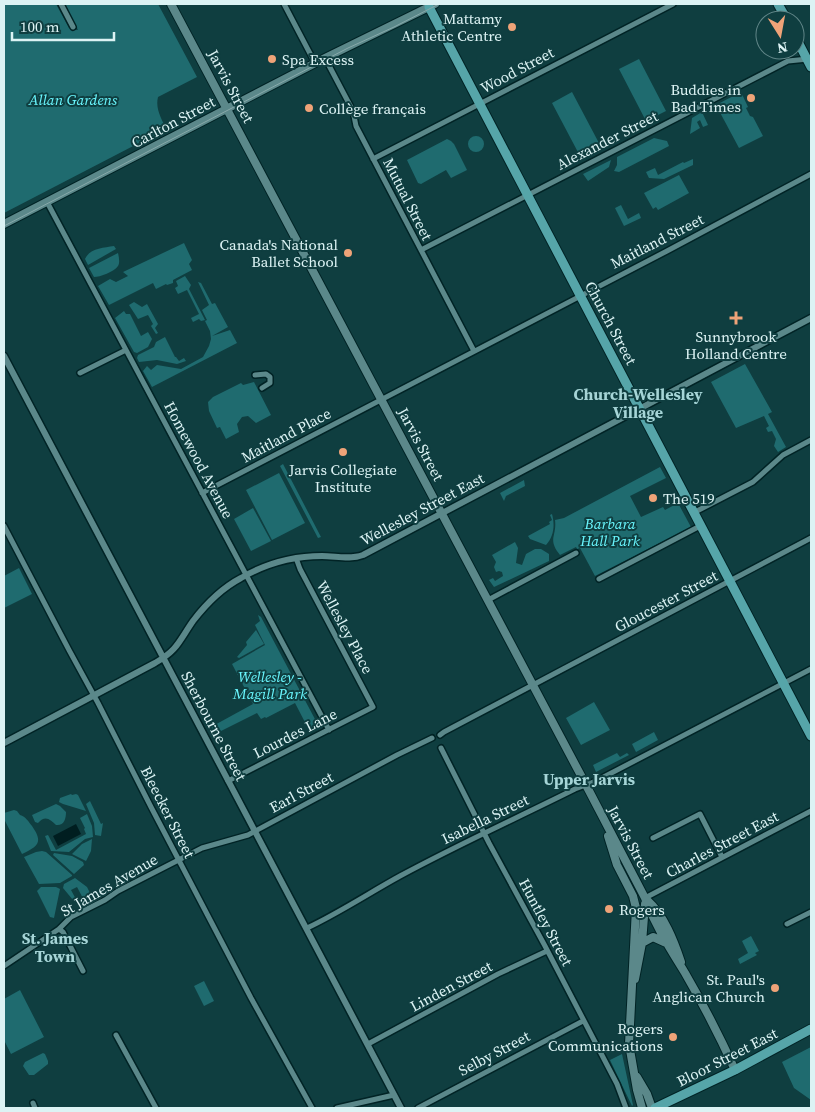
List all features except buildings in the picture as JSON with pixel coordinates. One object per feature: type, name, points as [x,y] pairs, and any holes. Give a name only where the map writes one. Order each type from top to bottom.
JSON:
[{"type":"main road","name":"Jarvis Street","points":[[172,4],[645,898]]},
{"type":"main road","name":"Carlton Street","points":[[4,224],[430,5]]},
{"type":"main road","name":"Church Street","points":[[430,5],[479,104],[811,736]]},
{"type":"main road","points":[[603,817],[617,865],[633,896],[636,908],[629,1044],[632,1068],[642,1108]]},
{"type":"main road","points":[[631,996],[642,943],[646,914],[645,898]]},
{"type":"main road","points":[[645,898],[666,943],[685,973],[735,1070]]},
{"type":"main road","points":[[645,898],[656,908],[676,948],[685,973]]},
{"type":"main road","points":[[642,943],[648,938],[653,938],[661,939],[666,943]]},
{"type":"main road","name":"Bloor Street East","points":[[655,1108],[735,1070],[811,1029]]},
{"type":"main road","points":[[632,1068],[655,1108]]},
{"type":"street","points":[[61,4],[73,27]]},
{"type":"street","points":[[284,4],[315,63]]},
{"type":"street","name":"Wood Street","points":[[374,159],[673,4]]},
{"type":"street","name":"Mutual Street","points":[[324,58],[353,111],[354,124],[474,351]]},
{"type":"street","name":"Alexander Street","points":[[421,250],[788,61],[810,62]]},
{"type":"street","name":"Maitland Street","points":[[382,399],[811,174]]},
{"type":"street","name":"Homewood Avenue","points":[[47,202],[329,730]]},
{"type":"street","name":"Wellesley Street East","points":[[4,743],[163,658],[175,649],[203,608],[227,587],[245,575],[272,564],[296,558],[358,556],[811,318]]},
{"type":"street","points":[[80,373],[126,350]]},
{"type":"street","name":"Sherbourne Street","points":[[4,356],[401,1108]]},
{"type":"street","points":[[256,375],[266,374],[270,377],[270,383],[262,388]]},
{"type":"street","name":"Maitland Place","points":[[202,493],[382,399]]},
{"type":"street","points":[[695,512],[753,482],[783,455],[811,440]]},
{"type":"street","name":"Bleecker Street","points":[[4,526],[94,695],[178,860],[312,1108]]},
{"type":"street","points":[[599,579],[702,526]]},
{"type":"street","name":"Gloucester Street","points":[[440,735],[811,538]]},
{"type":"street","points":[[488,600],[576,553]]},
{"type":"street","name":"Wellesley Place","points":[[296,558],[298,567],[373,707]]},
{"type":"street","name":"Isabella Street","points":[[306,928],[343,910],[405,874],[596,781],[811,668]]},
{"type":"street","name":"Lourdes Lane","points":[[228,781],[373,707]]},
{"type":"street","name":"Earl Street","points":[[178,860],[202,848],[235,839],[255,830],[432,738]]},
{"type":"street","name":"Huntley Street","points":[[442,748],[484,834],[617,1084],[626,1108]]},
{"type":"street","name":"Charles Street East","points":[[645,898],[811,811]]},
{"type":"street","points":[[654,838],[700,814],[722,857]]},
{"type":"street","name":"St James Avenue","points":[[4,966],[59,929],[71,917],[178,860]]},
{"type":"street","points":[[787,924],[811,912]]},
{"type":"street","points":[[59,929],[63,932],[83,971]]},
{"type":"street","name":"Linden Street","points":[[368,1044],[498,974],[547,951]]},
{"type":"street","name":"Selby Street","points":[[418,1108],[584,1021]]},
{"type":"street","points":[[116,1035],[156,1108]]},
{"type":"street","points":[[337,1108],[394,1095]]},
{"type":"green space","name":"Allan Gardens","points":[[4,4],[56,4],[69,28],[78,30],[65,4],[158,4],[197,77],[158,97],[158,110],[166,129],[4,213]]},
{"type":"green space","points":[[639,59],[666,111],[646,121],[619,69]]},
{"type":"green space","points":[[572,92],[600,145],[580,156],[552,103]]},
{"type":"green space","points":[[741,92],[750,116],[753,117],[763,136],[739,148],[716,105]]},
{"type":"green space","points":[[702,112],[708,125],[703,127],[700,120],[697,122],[700,128],[690,134],[692,118]]},
{"type":"green space","points":[[476,136],[484,144],[476,152],[468,144]]},
{"type":"green space","points":[[654,138],[667,141],[669,146],[619,172],[614,171],[617,165],[617,157]]},
{"type":"green space","points":[[447,139],[454,144],[467,170],[451,178],[446,170],[421,184],[418,183],[407,160]]},
{"type":"green space","points":[[693,159],[693,165],[664,179],[649,178],[646,172],[655,168],[658,175]]},
{"type":"green space","points":[[611,160],[609,167],[588,181],[583,174]]},
{"type":"green space","points":[[679,175],[689,193],[658,210],[656,207],[653,209],[644,193]]},
{"type":"green space","points":[[621,205],[628,219],[639,213],[641,218],[624,226],[615,208]]},
{"type":"green space","points":[[184,243],[192,260],[189,264],[192,270],[173,280],[173,283],[156,289],[153,283],[109,305],[98,286],[110,279],[116,282],[128,276],[123,272]]},
{"type":"green space","points":[[114,246],[116,249],[88,265],[85,259],[87,255],[97,249]]},
{"type":"green space","points":[[118,253],[119,263],[116,268],[107,274],[94,277],[89,268]]},
{"type":"green space","points":[[185,276],[191,285],[189,289],[205,320],[201,321],[199,319],[193,322],[191,318],[199,314],[187,290],[178,294],[175,288],[178,286],[176,281]]},
{"type":"green space","points":[[198,282],[201,283],[212,304],[215,303],[228,327],[212,336],[230,330],[237,343],[152,387],[143,371],[147,366],[151,370],[157,365],[181,369],[203,357],[209,346],[211,339],[210,331],[202,310],[209,305]]},
{"type":"green space","points":[[134,302],[142,307],[147,304],[158,324],[155,328],[158,333],[156,334],[151,326],[153,324],[148,315],[138,319],[129,305]]},
{"type":"green space","points":[[124,311],[126,314],[130,314],[141,336],[148,332],[152,339],[148,347],[137,353],[134,352],[115,318]]},
{"type":"green space","points":[[165,337],[175,357],[179,361],[184,358],[186,361],[177,364],[157,360],[139,362],[138,355],[154,347],[156,342]]},
{"type":"green space","points":[[745,364],[772,412],[768,414],[786,447],[778,452],[774,446],[776,439],[772,431],[768,432],[766,428],[769,426],[764,416],[736,428],[711,382]]},
{"type":"green space","points":[[254,382],[271,415],[256,423],[248,416],[242,417],[237,424],[239,432],[226,439],[220,427],[217,428],[209,411],[208,402],[213,397],[241,383],[243,385]]},
{"type":"green space","points":[[283,464],[321,537],[318,538],[280,466]]},
{"type":"green space","name":"Barbara Hall Park","points":[[660,467],[666,478],[630,496],[641,517],[663,507],[665,510],[678,503],[691,527],[595,576],[580,548],[577,549],[576,547],[560,555],[553,541],[555,520],[564,518]]},
{"type":"green space","points":[[279,473],[305,523],[272,540],[246,490]]},
{"type":"green space","points":[[524,480],[525,486],[506,496],[504,501],[500,493]]},
{"type":"green space","points":[[253,508],[271,541],[251,551],[234,519]]},
{"type":"green space","points":[[552,514],[553,530],[551,538],[546,545],[530,539],[528,536],[550,524],[549,522],[552,520],[550,515]]},
{"type":"green space","points":[[515,542],[518,548],[516,563],[522,565],[526,554],[535,549],[541,549],[549,554],[549,561],[494,587],[489,580],[493,578],[495,581],[503,576],[502,572],[496,572],[494,567],[496,562],[492,555]]},
{"type":"green space","points":[[19,568],[32,594],[4,608],[4,576]]},
{"type":"green space","name":"Wellesley - Magill Park","points":[[258,615],[261,617],[317,723],[316,727],[309,730],[295,703],[266,718],[261,719],[257,713],[215,734],[211,727],[253,704],[232,664],[265,645],[255,625],[260,621]]},
{"type":"green space","points":[[256,630],[264,644],[239,658],[237,657],[247,645],[246,642]]},
{"type":"green space","points":[[594,702],[610,730],[581,745],[566,718]]},
{"type":"green space","points":[[654,732],[658,740],[636,752],[632,744]]},
{"type":"green space","points":[[617,753],[620,757],[627,753],[629,755],[596,772],[593,765]]},
{"type":"green space","points":[[71,794],[78,795],[86,811],[59,802],[60,798]]},
{"type":"green space","points":[[90,801],[101,824],[103,823],[101,836],[95,835],[94,823],[86,804]]},
{"type":"green space","points":[[56,804],[66,812],[63,823],[56,825],[50,820],[45,819],[38,823],[35,822],[32,815]]},
{"type":"green space","points":[[14,810],[27,819],[35,831],[38,840],[36,846],[22,854],[4,819],[4,813]]},
{"type":"green space","points":[[87,814],[92,826],[93,837],[85,839],[69,852],[51,851],[45,836],[48,835],[56,850],[86,834],[80,818]]},
{"type":"green space","points":[[92,839],[91,851],[86,861],[72,854],[82,844]]},
{"type":"green space","points":[[42,851],[46,852],[72,876],[60,883],[39,884],[24,857]]},
{"type":"green space","points":[[54,853],[72,856],[83,862],[84,865],[74,874],[53,855]]},
{"type":"green space","points":[[75,878],[87,887],[90,893],[88,894],[90,902],[85,902],[77,887],[71,890],[78,906],[63,888],[64,884]]},
{"type":"green space","points":[[41,887],[56,887],[60,889],[54,918],[50,917],[37,891]]},
{"type":"green space","points":[[751,936],[759,951],[755,953],[757,955],[740,964],[738,959],[748,953],[742,941]]},
{"type":"green space","points":[[204,981],[214,1001],[204,1006],[194,986]]},
{"type":"green space","points":[[20,990],[44,1037],[11,1054],[4,1040],[4,999]]},
{"type":"green space","points":[[811,1047],[811,1100],[794,1088],[782,1062]]},
{"type":"green space","points":[[43,1053],[48,1064],[34,1075],[29,1075],[23,1066],[25,1062]]},
{"type":"green space","points":[[622,1054],[633,1105],[632,1106],[610,1060]]},
{"type":"shaded area","points":[[76,824],[81,834],[58,846],[53,836]]},
{"type":"tram line","points":[[4,226],[348,48],[439,4]]},
{"type":"place","name":"Mattamy Athletic Centre","points":[[512,27]]},
{"type":"place","name":"Spa Excess","points":[[272,59]]},
{"type":"place","name":"Buddies in Bad Times","points":[[751,98]]},
{"type":"place","name":"Collège français","points":[[309,108]]},
{"type":"place","name":"Canada's National Ballet School","points":[[348,253]]},
{"type":"place","name":"Sunnybrook Holland Centre","points":[[736,318]]},
{"type":"place","name":"Jarvis Collegiate Institute","points":[[343,452]]},
{"type":"place","name":"The 519","points":[[653,498]]},
{"type":"place","name":"Rogers","points":[[609,909]]},
{"type":"place","name":"St. Paul's Anglican Church","points":[[775,988]]},
{"type":"place","name":"Rogers Communications","points":[[673,1037]]},
{"type":"district","name":"Church-Wellesley Village","points":[[638,403]]},
{"type":"district","name":"Upper Jarvis","points":[[589,779]]},
{"type":"district","name":"St. James Town","points":[[55,947]]}]
